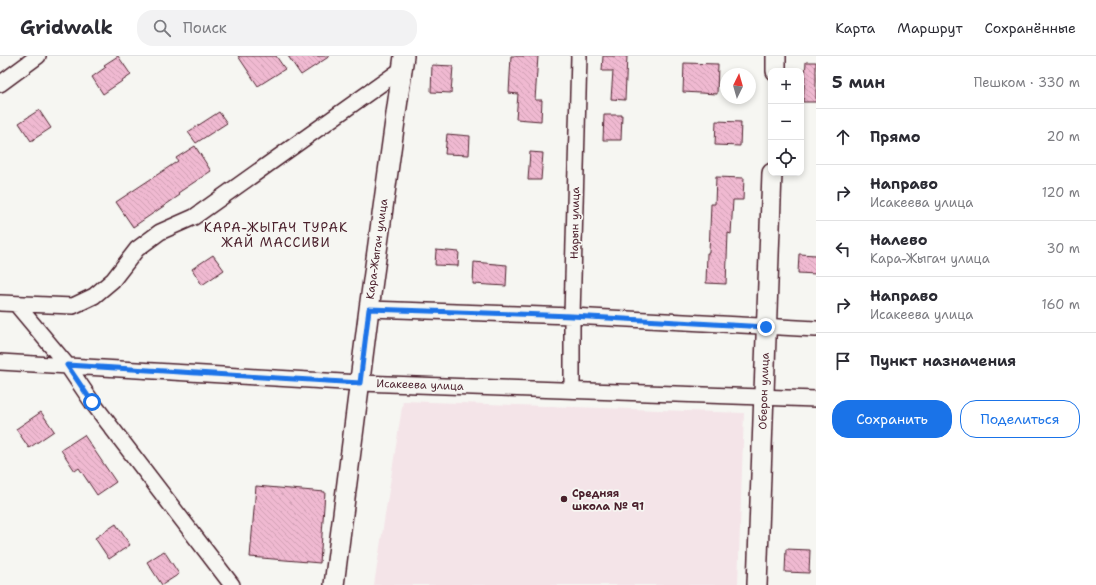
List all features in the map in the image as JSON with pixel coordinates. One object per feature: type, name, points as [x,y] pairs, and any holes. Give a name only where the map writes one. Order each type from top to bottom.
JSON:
[{"type":"street","points":[[0,84],[38,56]]},
{"type":"street","name":"Нарын улица","points":[[572,390],[572,316],[579,56]]},
{"type":"street","points":[[776,56],[776,68]]},
{"type":"street","points":[[0,303],[73,306],[94,296],[113,280],[137,248],[160,232],[194,217],[403,62]]},
{"type":"street","name":"Кара-Жыгач улица","points":[[334,585],[369,309],[403,62]]},
{"type":"street","name":"Оберон улица","points":[[757,585],[772,176]]},
{"type":"street","points":[[16,304],[67,365],[92,402],[232,585]]},
{"type":"street","points":[[369,309],[572,316],[816,329]]},
{"type":"street","name":"Исакеева улица","points":[[0,362],[360,383],[816,399]]},
{"type":"shaded area","name":"Средняя школа № 91","points":[[403,401],[744,413],[738,585],[374,585]]},
{"type":"building","points":[[118,56],[131,75],[103,94],[92,77],[106,67],[104,65]]},
{"type":"building","points":[[238,56],[276,56],[285,69],[258,86]]},
{"type":"building","points":[[288,56],[330,56],[301,75]]},
{"type":"building","points":[[511,56],[538,56],[535,100],[542,100],[541,121],[516,119],[518,94],[509,93]]},
{"type":"building","points":[[603,56],[627,56],[625,100],[611,99],[613,71],[602,71]]},
{"type":"building","points":[[806,62],[816,62],[816,102],[804,102]]},
{"type":"building","points":[[684,63],[718,64],[717,94],[683,92]]},
{"type":"building","points":[[432,65],[453,66],[451,93],[431,92]]},
{"type":"building","points":[[39,110],[51,128],[31,141],[19,123]]},
{"type":"building","points":[[219,112],[227,123],[196,143],[188,132]]},
{"type":"building","points":[[604,115],[622,115],[621,140],[603,140]]},
{"type":"building","points":[[716,121],[741,122],[740,146],[715,145]]},
{"type":"building","points":[[447,134],[470,136],[469,155],[445,154]]},
{"type":"building","points":[[195,146],[211,171],[178,193],[180,195],[133,227],[116,202],[178,161],[176,158]]},
{"type":"building","points":[[530,152],[543,153],[541,180],[528,180]]},
{"type":"building","points":[[716,177],[744,178],[743,200],[733,200],[731,234],[728,233],[726,284],[706,283],[711,204],[715,204]]},
{"type":"building","points":[[436,250],[459,252],[458,266],[435,265]]},
{"type":"building","points":[[799,254],[816,255],[816,274],[798,273]]},
{"type":"building","points":[[213,255],[224,270],[202,285],[192,269]]},
{"type":"building","points":[[474,262],[507,265],[506,286],[473,284]]},
{"type":"building","points":[[41,412],[54,431],[29,448],[16,429]]},
{"type":"building","points":[[84,435],[116,482],[97,495],[79,468],[75,471],[61,450]]},
{"type":"building","points":[[256,486],[325,492],[320,563],[250,557]]},
{"type":"building","points":[[116,524],[130,545],[109,559],[95,538]]},
{"type":"building","points":[[786,549],[810,550],[809,573],[785,572]]},
{"type":"building","points":[[164,551],[179,574],[162,585],[147,562]]},
{"type":"place","name":"Средняя школа № 91","points":[[564,499]]},
{"type":"district","name":"КАРА-ЖЫГАЧ ТУРАК ЖАЙ МАССИВИ","points":[[276,234]]},
{"type":"route","points":[[92,402],[67,365],[360,383],[369,309],[572,316],[766,327]]}]
